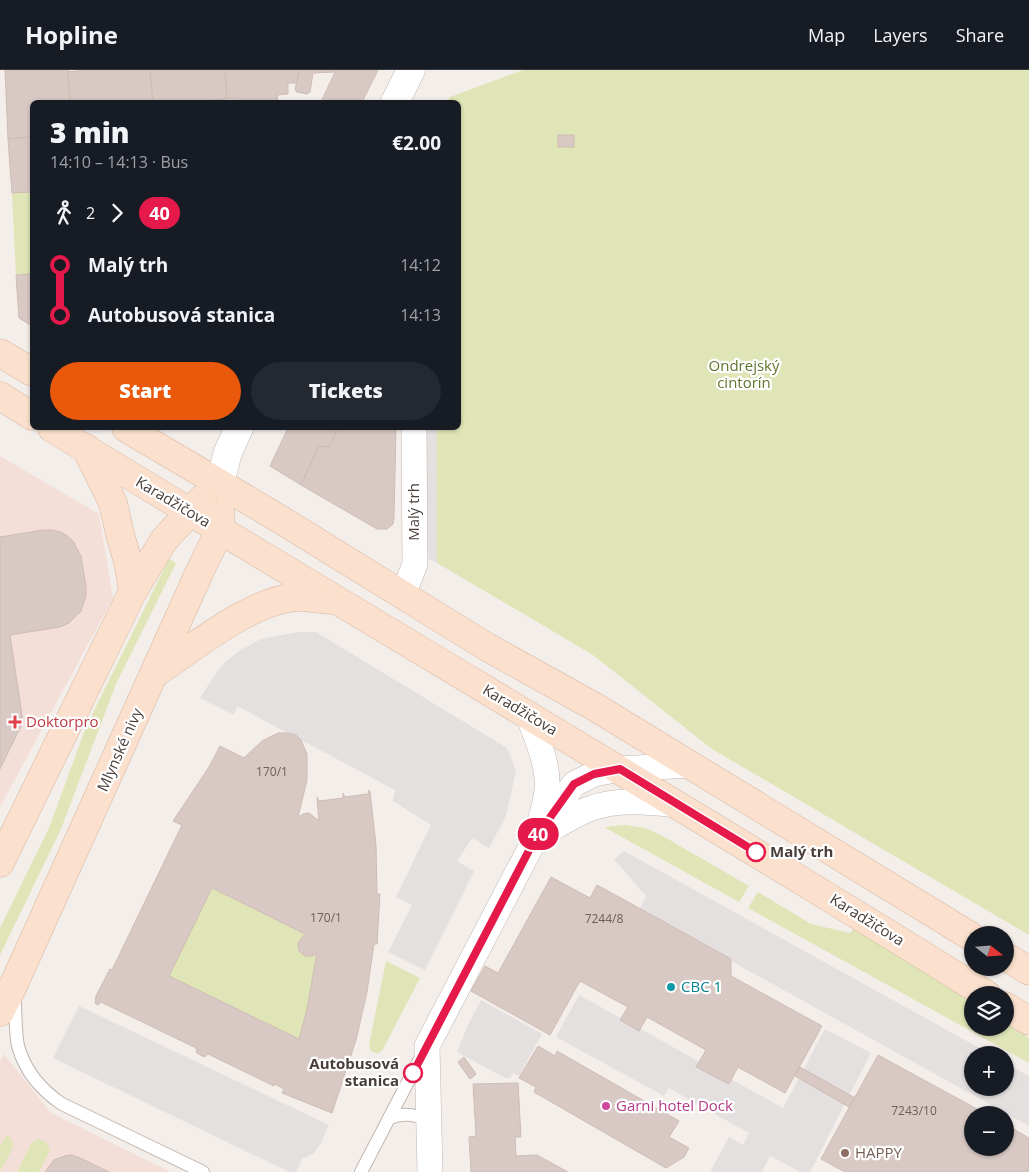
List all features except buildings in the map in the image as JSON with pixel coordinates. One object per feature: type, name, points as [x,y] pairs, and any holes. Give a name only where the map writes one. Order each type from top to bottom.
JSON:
[{"type":"main road","points":[[0,353],[30,371]]},
{"type":"main road","points":[[0,396],[30,415]]},
{"type":"main road","name":"Karadžičova","points":[[55,430],[336,601],[680,805],[973,986]]},
{"type":"main road","points":[[129,430],[220,483],[487,647],[595,707],[964,932]]},
{"type":"main road","points":[[86,448],[114,503],[133,591]]},
{"type":"main road","points":[[0,863],[133,591],[158,548],[189,511],[220,483]]},
{"type":"main road","name":"Mlynské nivy","points":[[0,1012],[7,993],[220,530],[220,483]]},
{"type":"main road","points":[[154,674],[242,615],[262,606],[298,597],[336,601]]},
{"type":"main road","points":[[1014,961],[1029,970]]},
{"type":"main road","points":[[1014,1012],[1029,1021]]},
{"type":"street","points":[[396,100],[411,70]]},
{"type":"street","name":"Mlynské nivy","points":[[220,483],[228,452],[239,430]]},
{"type":"street","name":"Malý trh","points":[[403,595],[415,564],[414,430]]},
{"type":"street","points":[[528,715],[540,744],[547,778],[547,792],[536,837]]},
{"type":"street","points":[[430,1172],[427,1046],[536,837],[574,784],[594,774],[620,769],[689,765]]},
{"type":"street","points":[[536,837],[589,809],[613,803],[640,801],[680,805]]},
{"type":"lane","points":[[7,993],[18,1045],[28,1070],[48,1094],[62,1104],[203,1172]]},
{"type":"lane","points":[[361,1172],[427,1046]]},
{"type":"lane","points":[[389,1118],[401,1114],[417,1116],[428,1120]]},
{"type":"shaded area","points":[[421,430],[437,430],[437,563],[420,555]]},
{"type":"shaded area","points":[[0,456],[99,514],[113,598],[0,807]]},
{"type":"shaded area","points":[[298,632],[316,632],[507,748],[516,771],[506,816],[489,848],[472,838],[457,861],[474,871],[425,970],[388,952],[412,905],[396,897],[431,825],[393,801],[395,790],[237,706],[234,715],[200,698],[226,661],[241,650],[261,639]]},
{"type":"shaded area","points":[[624,851],[976,1046],[964,1046],[964,1090],[639,910],[646,896],[614,859]]},
{"type":"shaded area","points":[[579,995],[783,1108],[825,1029],[871,1053],[810,1172],[800,1172],[770,1156],[762,1172],[710,1172],[729,1137],[743,1145],[749,1133],[669,1088],[664,1096],[556,1037]]},
{"type":"shaded area","points":[[481,1000],[542,1034],[519,1076],[513,1073],[510,1078],[505,1078],[457,1052]]},
{"type":"shaded area","points":[[79,1006],[329,1125],[321,1143],[314,1153],[302,1159],[296,1172],[289,1172],[53,1058]]},
{"type":"shaded area","points":[[4,1054],[51,1113],[171,1172],[0,1172],[0,1061]]},
{"type":"shaded area","points":[[1014,1068],[1029,1076],[1029,1126],[1014,1118],[1014,1106],[993,1106],[975,1096],[1014,1096]]},
{"type":"green space","name":"Ondrejský cintorín","points":[[523,70],[1029,70],[1029,935],[712,749],[593,655],[437,563],[437,430],[461,430],[461,100],[448,100],[450,97]]},
{"type":"green space","points":[[30,192],[30,274],[16,275],[12,193]]},
{"type":"green space","points":[[169,559],[176,563],[116,684],[61,829],[0,955],[0,928],[49,828],[86,727]]},
{"type":"green space","points":[[625,825],[645,828],[661,835],[749,886],[739,902],[604,827]]},
{"type":"green space","points":[[212,888],[305,934],[298,943],[299,951],[307,956],[317,953],[307,1009],[299,1039],[169,976]]},
{"type":"green space","points":[[758,892],[811,924],[850,933],[856,926],[964,996],[964,1027],[748,908]]},
{"type":"green space","points":[[386,961],[420,978],[383,1049],[377,1053],[371,1050],[369,1045]]},
{"type":"green space","points":[[1014,1028],[1029,1038],[1029,1063],[1014,1055],[1014,1046],[998,1046],[980,1036],[1014,1036]]},
{"type":"green space","points":[[8,1136],[12,1139],[13,1147],[0,1172],[0,1146],[5,1137]]},
{"type":"green space","points":[[39,1139],[47,1143],[50,1150],[39,1172],[17,1172],[32,1142]]},
{"type":"bus line","name":"40","points":[[413,1073],[536,837],[574,784],[594,774],[620,769],[756,852]]},
{"type":"place","name":"Doktorpro","points":[[15,722]]},
{"type":"place","name":"Malý trh","points":[[756,852]]},
{"type":"place","name":"CBC 1","points":[[671,987]]},
{"type":"place","name":"Autobusová stanica","points":[[413,1073]]},
{"type":"place","name":"Garni hotel Dock","points":[[606,1106]]},
{"type":"place","name":"HAPPY","points":[[845,1153]]}]
